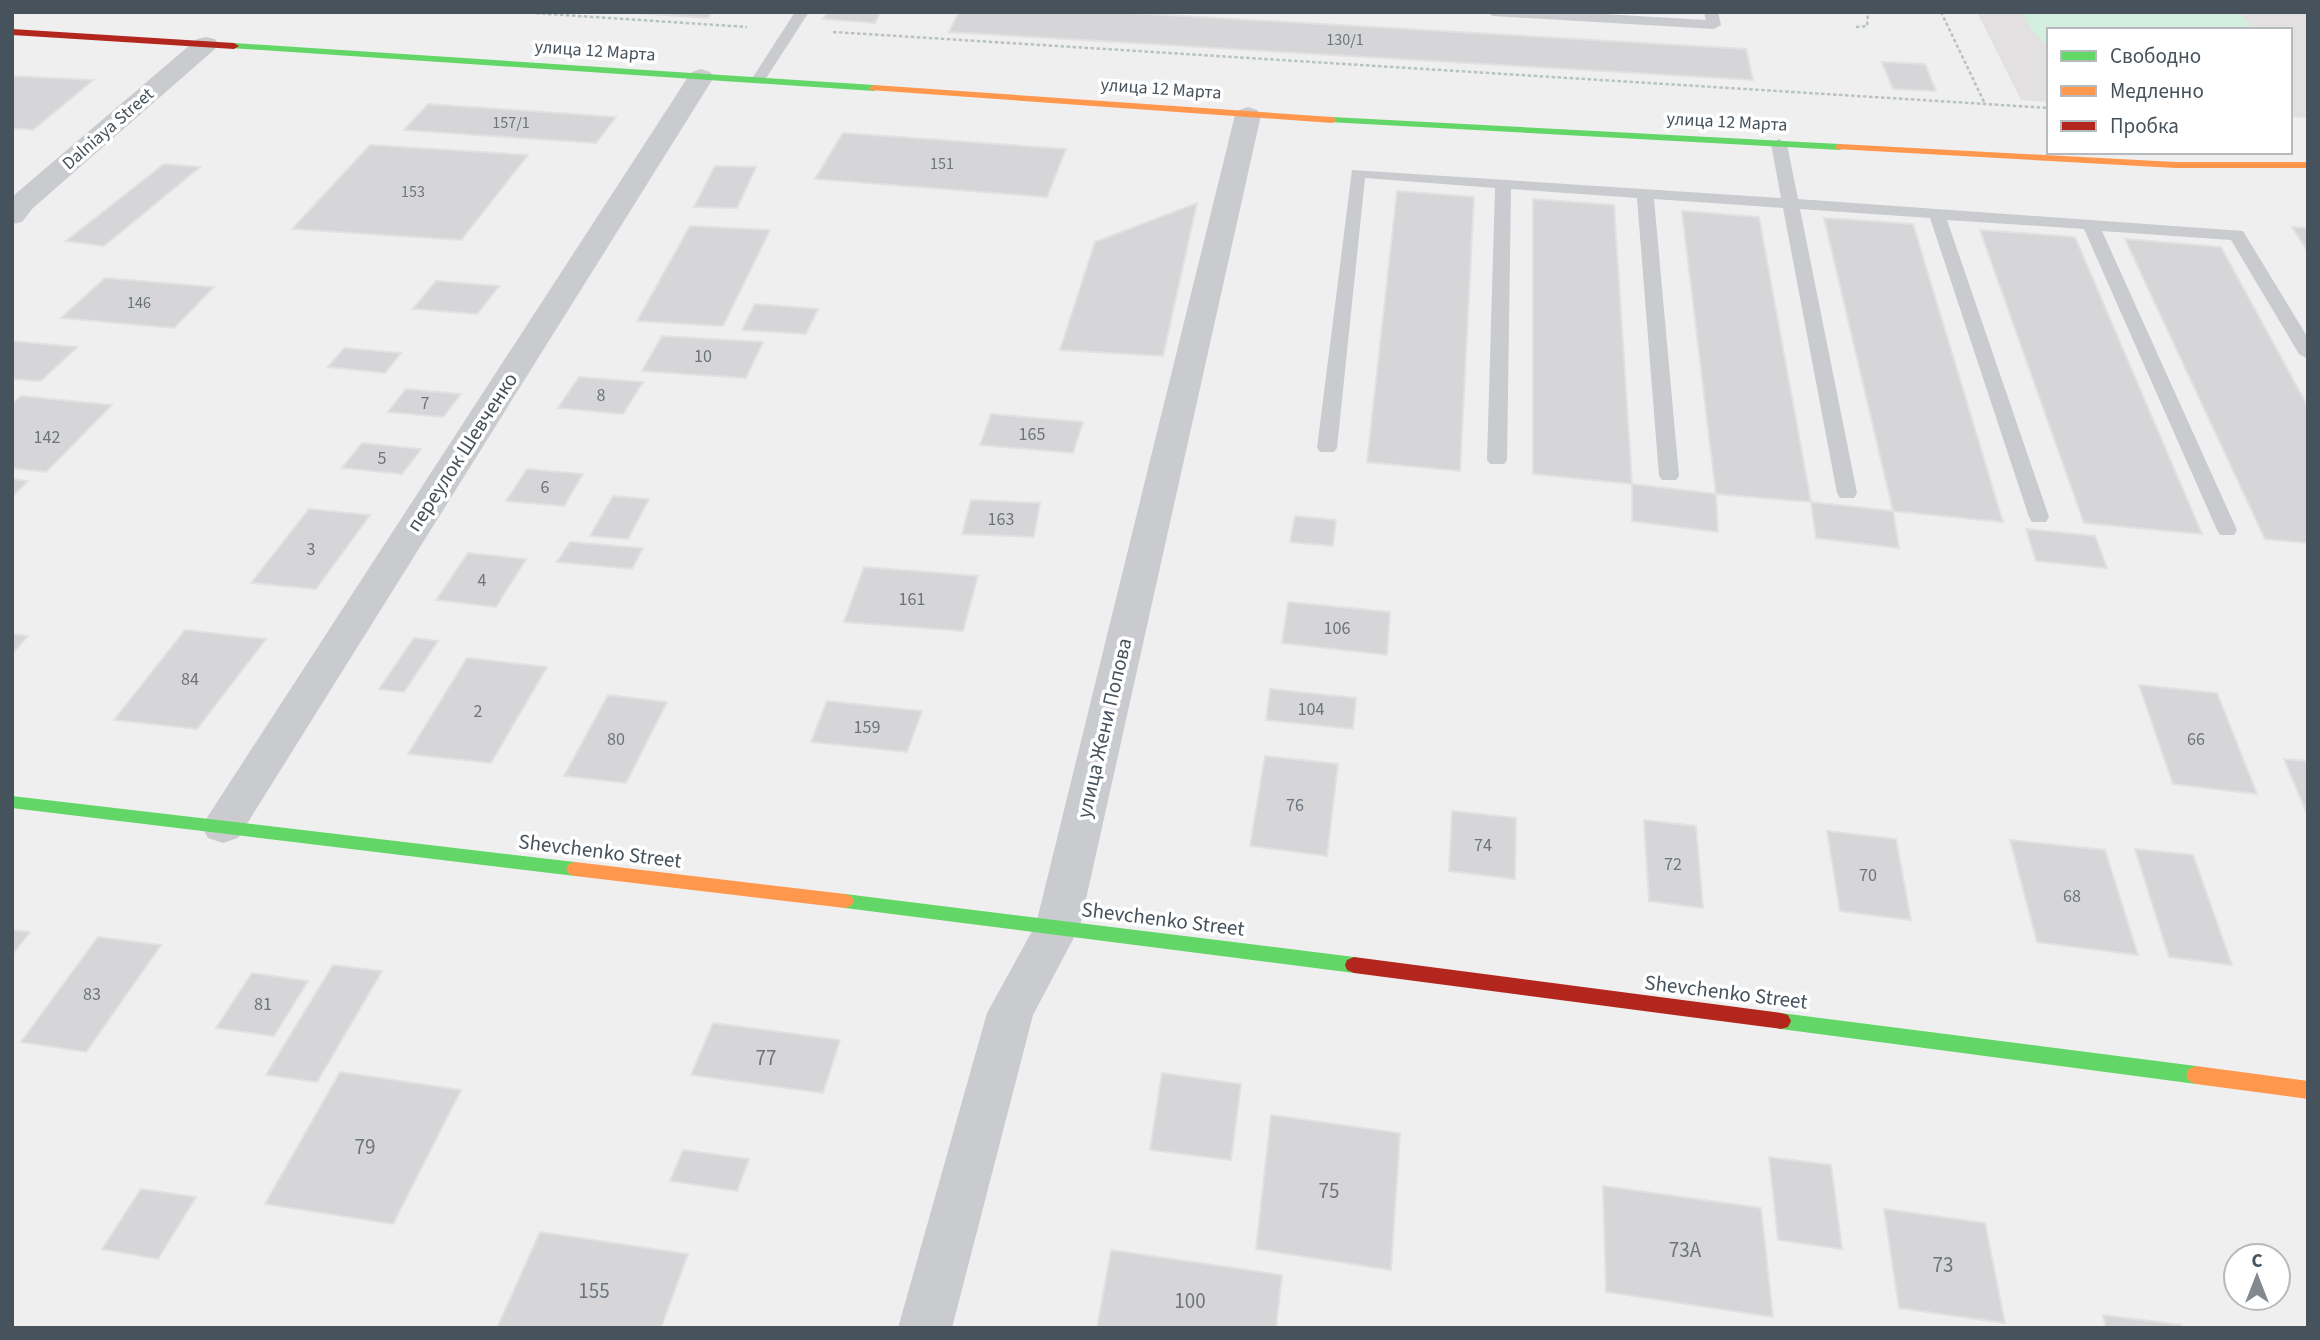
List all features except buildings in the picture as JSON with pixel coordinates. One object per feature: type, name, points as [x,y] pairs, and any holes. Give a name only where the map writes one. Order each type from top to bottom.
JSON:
[{"type":"street","name":"улица 12 Марта","points":[[12,32],[1248,115],[2175,165],[2308,165]]},
{"type":"street","name":"Dalniaya Street","points":[[12,216],[23,202],[206,44]]},
{"type":"street","name":"переулок Шевченко","points":[[223,827],[701,77]]},
{"type":"street","name":"улица Жени Попова","points":[[925,1328],[1010,1013],[1058,926],[1248,115]]},
{"type":"street","name":"Shevchenko Street","points":[[12,802],[1058,926],[2308,1090]]},
{"type":"lane","points":[[758,80],[802,12]]},
{"type":"lane","points":[[1493,12],[1714,25],[1711,12]]},
{"type":"lane","points":[[1779,144],[1847,493]]},
{"type":"lane","points":[[1326,447],[1358,173],[2238,235],[2308,354]]},
{"type":"lane","points":[[1497,460],[1503,184]]},
{"type":"lane","points":[[1645,192],[1669,476]]},
{"type":"lane","points":[[1937,214],[2039,517]]},
{"type":"lane","points":[[2091,225],[2227,530]]},
{"type":"path","points":[[518,12],[2047,108]]},
{"type":"path","points":[[1856,27],[1867,26],[1868,12]]},
{"type":"path","points":[[1941,12],[1985,104]]},
{"type":"shaded area","points":[[1977,12],[2308,12],[2308,118],[2292,117],[2292,28],[2047,28],[2047,102],[2021,100]]},
{"type":"green space","points":[[2023,12],[2240,12],[2252,28],[2047,28],[2047,45],[2032,31]]},
{"type":"traffic: fast","points":[[234,46],[874,88]]},
{"type":"traffic: fast","points":[[1332,120],[1840,147]]},
{"type":"traffic: fast","points":[[12,802],[575,869]]},
{"type":"traffic: fast","points":[[845,901],[1354,965]]},
{"type":"traffic: fast","points":[[1781,1021],[2196,1075]]},
{"type":"traffic: slow","points":[[874,88],[1332,120]]},
{"type":"traffic: slow","points":[[1840,147],[2175,165],[2308,165]]},
{"type":"traffic: slow","points":[[575,869],[845,901]]},
{"type":"traffic: slow","points":[[2196,1075],[2308,1090]]},
{"type":"traffic: jam","points":[[12,32],[234,46]]},
{"type":"traffic: jam","points":[[1354,965],[1781,1021]]}]
